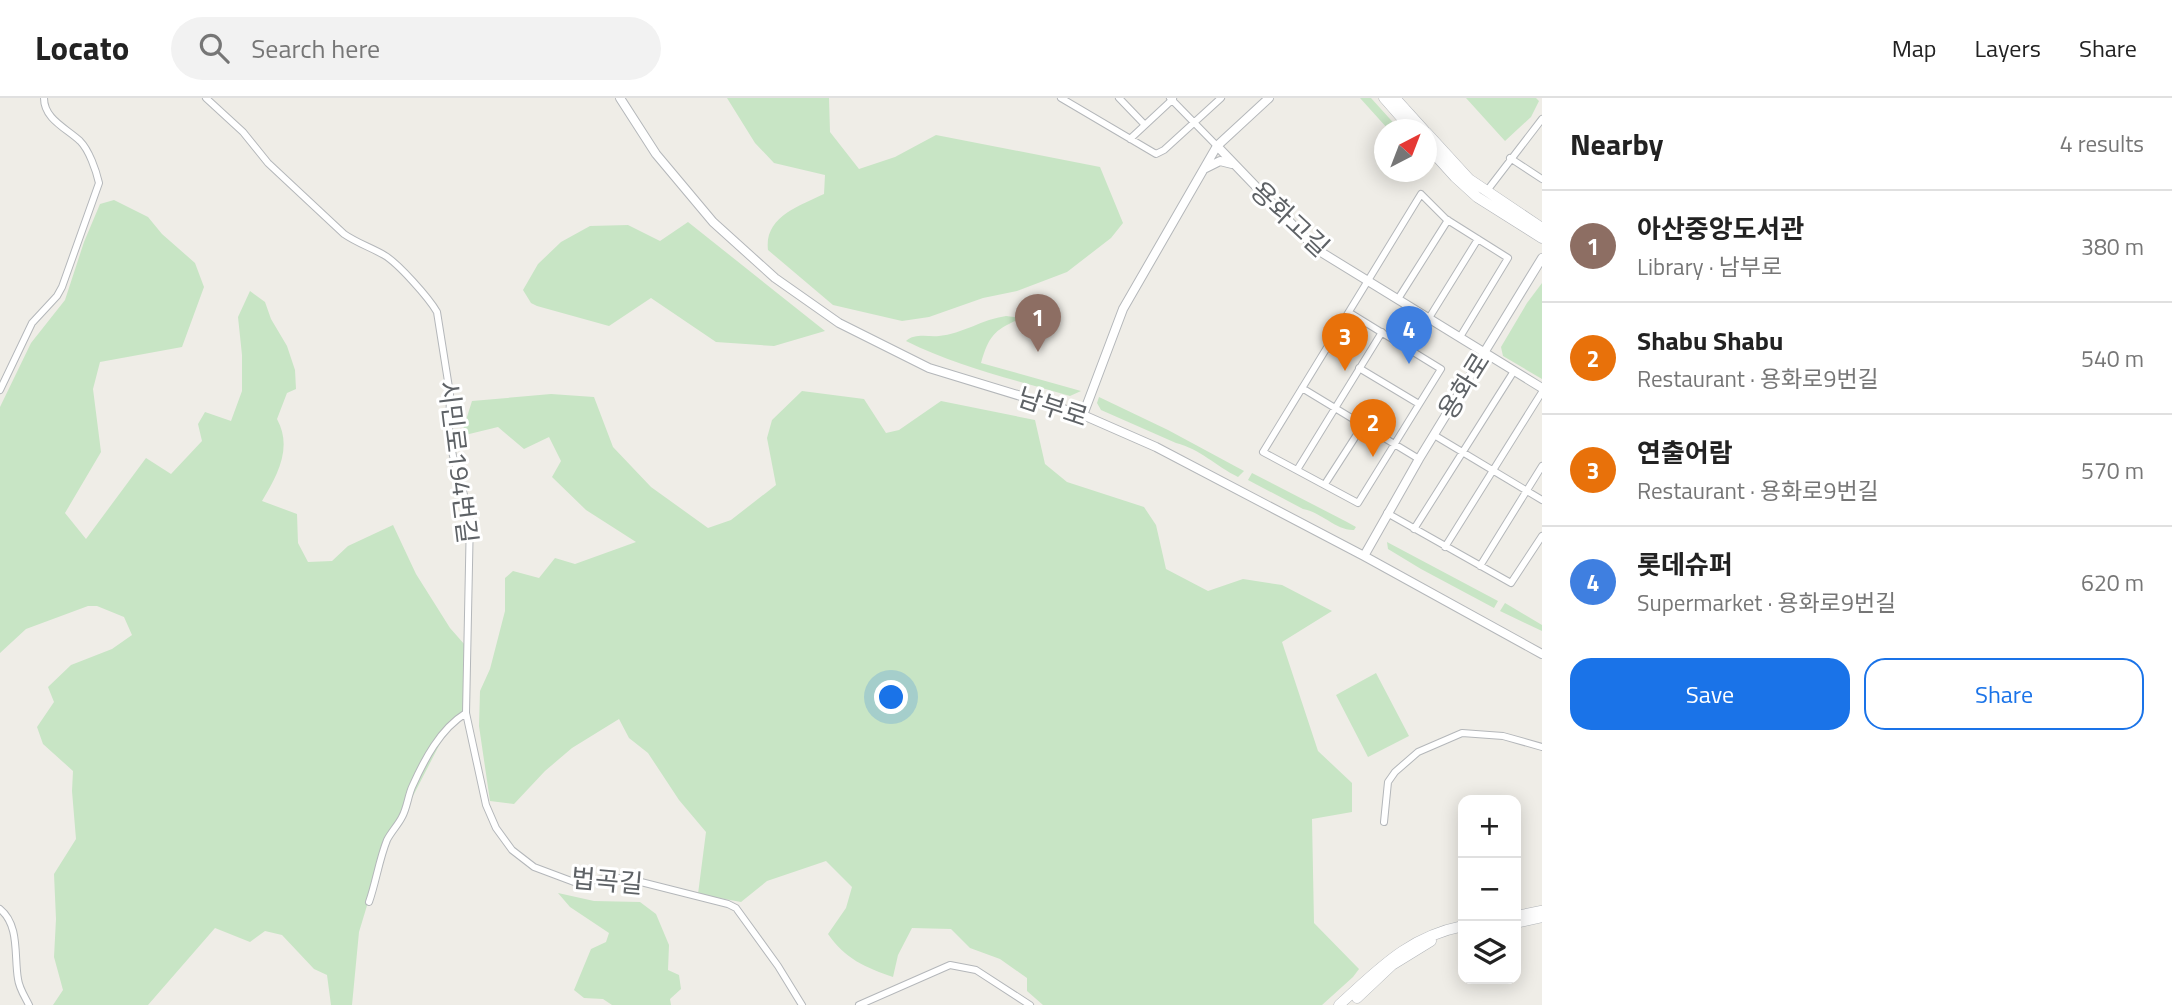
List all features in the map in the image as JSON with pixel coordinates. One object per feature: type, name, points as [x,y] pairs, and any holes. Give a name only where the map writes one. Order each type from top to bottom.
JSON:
[{"type":"main road","points":[[1384,98],[1402,119]]},
{"type":"main road","points":[[1395,98],[1414,119]]},
{"type":"main road","points":[[1437,144],[1469,179],[1542,228]]},
{"type":"main road","points":[[1437,157],[1477,197],[1542,239]]},
{"type":"main road","points":[[1521,915],[1542,911]]},
{"type":"main road","points":[[1521,922],[1542,918]]},
{"type":"main road","points":[[1339,1005],[1391,958],[1412,943],[1441,930],[1458,927]]},
{"type":"main road","points":[[1349,1005],[1409,953],[1434,940],[1458,933]]},
{"type":"street","points":[[0,390],[32,323],[62,287],[99,183],[82,142],[50,116],[44,105],[44,98]]},
{"type":"street","name":"시민로194번길","points":[[206,98],[243,132],[268,163],[344,234],[357,244],[390,260],[432,302],[437,312],[450,394],[449,433],[470,516],[466,713]]},
{"type":"street","name":"남부로","points":[[620,98],[656,154],[713,222],[742,250],[806,301],[860,334],[929,368],[1083,415],[1156,447],[1364,556],[1542,654]]},
{"type":"street","points":[[1061,98],[1156,154],[1164,150],[1221,98]]},
{"type":"street","points":[[1119,98],[1145,125]]},
{"type":"street","points":[[1083,415],[1123,309],[1203,169],[1217,146],[1269,98]]},
{"type":"street","points":[[1130,139],[1173,99]]},
{"type":"street","name":"용화고길","points":[[1173,99],[1316,249],[1542,390]]},
{"type":"street","points":[[1486,192],[1542,119]]},
{"type":"street","points":[[1510,158],[1542,179]]},
{"type":"street","points":[[1203,169],[1220,161],[1236,166]]},
{"type":"street","points":[[1350,313],[1441,369],[1359,503],[1263,452],[1421,194],[1448,220],[1508,258],[1460,337]]},
{"type":"street","points":[[1398,299],[1448,220]]},
{"type":"street","points":[[1429,318],[1478,239]]},
{"type":"street","name":"용화로","points":[[1364,556],[1419,459],[1542,258]]},
{"type":"street","points":[[1297,470],[1382,332]]},
{"type":"street","points":[[1359,368],[1419,404]]},
{"type":"street","points":[[1414,529],[1514,371]]},
{"type":"street","points":[[1302,388],[1419,459]]},
{"type":"street","points":[[1445,547],[1542,390]]},
{"type":"street","points":[[1325,484],[1363,425]]},
{"type":"street","points":[[1434,435],[1542,500]]},
{"type":"street","points":[[1480,566],[1542,466]]},
{"type":"street","points":[[1387,513],[1511,583],[1542,536]]},
{"type":"street","points":[[369,902],[384,848],[402,817],[424,762],[457,718],[466,713]]},
{"type":"street","name":"법곡길","points":[[466,713],[486,805],[496,828],[512,850],[534,867],[574,882],[619,878],[633,880],[736,908],[778,965],[802,1005]]},
{"type":"street","points":[[1384,822],[1388,782],[1395,772],[1418,752],[1462,733],[1503,736],[1542,747]]},
{"type":"street","points":[[0,909],[10,922],[18,982],[29,1005]]},
{"type":"street","points":[[859,1005],[950,965],[975,970],[1025,1003]]},
{"type":"green space","points":[[727,98],[829,98],[830,132],[859,169],[895,157],[936,135],[1100,167],[1123,223],[1111,238],[1067,272],[1017,291],[983,298],[929,317],[902,321],[833,305],[768,250],[768,239],[777,221],[794,208],[824,194],[825,175],[774,163],[755,143]]},
{"type":"green space","points":[[1360,98],[1371,98],[1390,119],[1379,119]]},
{"type":"green space","points":[[1466,98],[1536,98],[1539,101],[1531,117],[1505,141]]},
{"type":"green space","points":[[114,200],[148,217],[162,234],[195,263],[204,287],[182,347],[100,362],[93,389],[101,452],[65,513],[86,539],[146,458],[171,474],[202,441],[198,424],[205,412],[231,421],[242,391],[238,317],[250,291],[265,302],[271,319],[287,346],[295,370],[296,389],[287,393],[277,419],[284,441],[281,462],[262,501],[297,514],[298,543],[308,562],[332,561],[348,546],[393,525],[416,574],[450,628],[465,645],[467,709],[446,732],[382,856],[359,932],[352,1005],[331,1005],[327,975],[314,969],[282,935],[265,931],[250,942],[215,928],[148,1005],[53,1005],[63,990],[54,957],[54,874],[76,839],[73,771],[43,744],[37,727],[54,702],[48,687],[71,665],[112,649],[132,635],[124,617],[97,606],[88,606],[26,629],[0,653],[0,407],[31,343],[65,300],[100,204]]},
{"type":"green space","points":[[688,222],[825,331],[774,346],[716,342],[651,298],[609,326],[537,306],[531,303],[523,290],[538,264],[561,242],[590,226],[628,225],[660,241]]},
{"type":"green space","points":[[1542,283],[1542,379],[1503,356],[1501,347]]},
{"type":"green space","points":[[1006,316],[1022,318],[994,334],[981,363],[1081,391],[1070,396],[966,366],[906,341],[917,336],[948,335]]},
{"type":"green space","points":[[802,391],[864,399],[886,433],[899,430],[941,401],[1035,420],[1045,464],[1067,482],[1144,507],[1156,525],[1166,569],[1208,591],[1243,579],[1282,585],[1332,611],[1282,642],[1318,751],[1352,783],[1352,812],[1312,819],[1314,923],[1359,969],[1322,1005],[1043,1005],[1027,991],[1027,978],[1000,959],[970,948],[951,929],[912,928],[898,955],[893,977],[874,970],[848,956],[828,934],[846,908],[852,887],[826,861],[767,881],[741,902],[698,894],[706,832],[679,800],[648,753],[629,738],[619,719],[572,748],[545,771],[514,804],[490,801],[479,726],[480,691],[490,669],[505,611],[505,578],[513,571],[539,578],[555,558],[575,564],[636,542],[586,510],[552,477],[561,461],[549,437],[524,449],[498,427],[461,436],[472,401],[551,394],[594,397],[613,447],[651,487],[708,528],[731,520],[776,485],[767,438],[772,420]]},
{"type":"green space","points":[[1099,397],[1244,471],[1238,477],[1193,449],[1101,410],[1097,403]]},
{"type":"green space","points":[[1252,473],[1356,527],[1354,530],[1341,528],[1303,509],[1248,480]]},
{"type":"green space","points":[[1387,542],[1498,601],[1494,608],[1388,549]]},
{"type":"green space","points":[[1505,603],[1542,625],[1542,631],[1500,611]]},
{"type":"green space","points":[[1376,673],[1409,736],[1368,757],[1336,695]]},
{"type":"green space","points":[[558,893],[594,901],[640,902],[656,914],[669,945],[668,970],[679,975],[681,989],[670,999],[671,1005],[612,1005],[603,999],[584,998],[574,990],[591,949],[606,942],[609,933],[570,907]]},
{"type":"place","name":"아산중앙도서관","points":[[1038,352]]},
{"type":"place","name":"롯데슈퍼","points":[[1409,364]]},
{"type":"place","name":"연출어람","points":[[1345,371]]},
{"type":"place","name":"Shabu Shabu","points":[[1373,457]]}]
